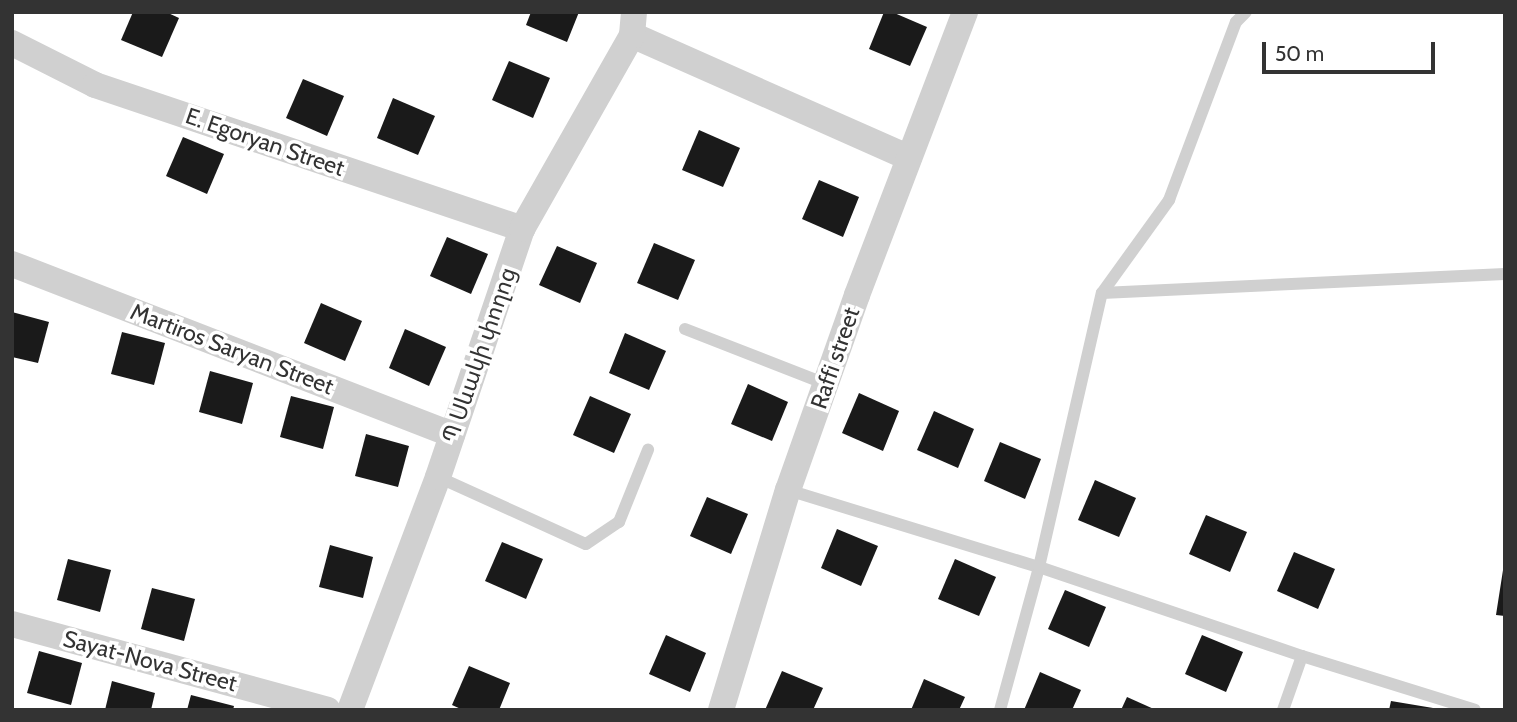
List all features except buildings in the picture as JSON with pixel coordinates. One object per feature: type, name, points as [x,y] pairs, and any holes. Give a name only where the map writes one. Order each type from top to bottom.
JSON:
[{"type":"street","name":"Raffi street","points":[[721,710],[788,490],[965,12]]},
{"type":"street","points":[[633,24],[909,158]]},
{"type":"street","name":"Պ Սևակի փողոց","points":[[349,710],[438,477],[522,229],[633,24]]},
{"type":"street","name":"E. Egoryan Street","points":[[12,43],[95,85],[522,229]]},
{"type":"street","name":"Martiros Saryan Street","points":[[12,264],[452,435]]},
{"type":"street","name":"Sayat-Nova Street","points":[[12,624],[328,710]]},
{"type":"lane","points":[[1000,710],[1039,568],[1102,293],[1169,200],[1236,22],[1246,12]]},
{"type":"lane","points":[[1102,293],[1505,274]]},
{"type":"lane","points":[[685,329],[826,384]]},
{"type":"lane","points":[[438,477],[586,544],[619,522],[648,450]]},
{"type":"lane","points":[[788,490],[1039,568],[1302,656],[1475,710]]},
{"type":"lane","points":[[1283,710],[1302,656]]}]
